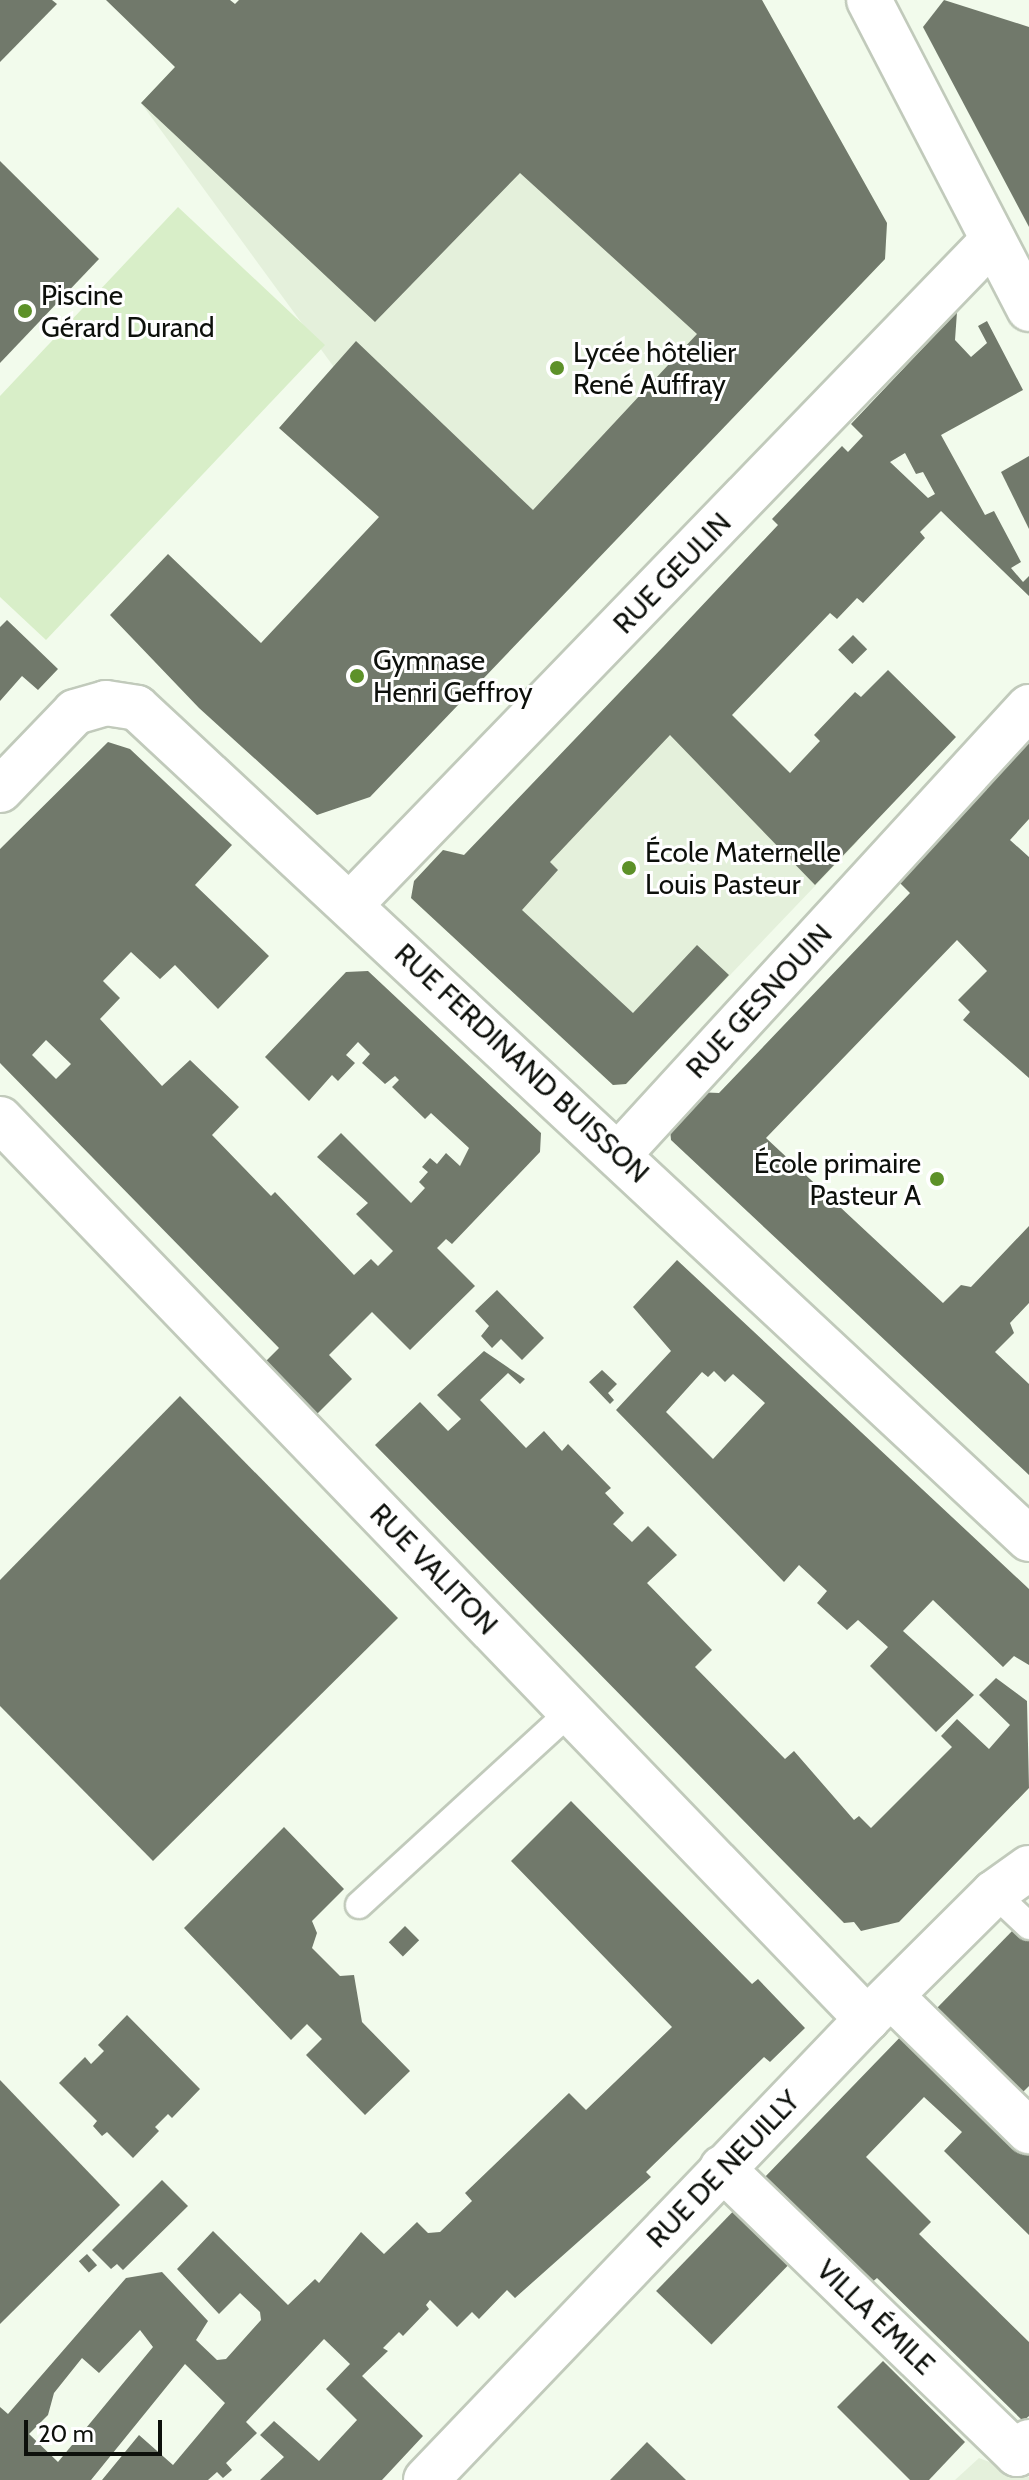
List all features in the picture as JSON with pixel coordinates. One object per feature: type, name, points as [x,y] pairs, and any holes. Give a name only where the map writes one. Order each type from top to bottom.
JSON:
[{"type":"street","points":[[869,0],[1029,309]]},
{"type":"street","name":"RUE GEULIN","points":[[350,905],[993,240]]},
{"type":"street","name":"RUE FERDINAND BUISSON","points":[[0,790],[75,712],[106,703],[137,708],[620,1153],[1029,1539]]},
{"type":"street","name":"RUE GESNOUIN","points":[[620,1153],[1029,707]]},
{"type":"street","name":"RUE VALITON","points":[[0,1119],[571,1711],[880,2008]]},
{"type":"street","name":"RUE DE NEUILLY","points":[[426,2480],[722,2168],[994,1893],[1029,1868]]},
{"type":"street","points":[[880,2008],[1029,2131]]},
{"type":"street","name":"VILLA ÉMILE","points":[[722,2168],[1017,2454],[1029,2442]]},
{"type":"lane","points":[[359,1905],[571,1711]]},
{"type":"lane","points":[[994,1893],[1029,1926]]},
{"type":"shaded area","name":"Lycée hôtelier René Auffray","points":[[239,0],[762,0],[887,223],[885,259],[549,608],[415,478],[141,103]]},
{"type":"shaded area","name":"École Maternelle Louis Pasteur","points":[[663,647],[858,841],[626,1084],[613,1085],[411,898],[443,850],[465,855]]},
{"type":"shaded area","points":[[979,2458],[1029,2477],[1029,2480],[955,2480]]},
{"type":"green space","points":[[178,207],[325,345],[46,640],[0,597],[0,396]]},
{"type":"building","points":[[0,0],[52,0],[57,4],[0,62]]},
{"type":"building","name":"Lycée hôtelier René Auffray","points":[[106,0],[230,0],[235,4],[239,0],[762,0],[887,223],[885,259],[370,797],[317,815],[199,708],[110,615],[168,554],[261,643],[379,517],[279,428],[356,341],[533,510],[697,334],[520,173],[375,322],[141,103],[175,67]]},
{"type":"building","points":[[944,0],[1029,27],[1029,227],[923,27]]},
{"type":"building","name":"Piscine Gérard Durand","points":[[0,161],[99,259],[0,363]]},
{"type":"building","points":[[957,312],[955,340],[971,357],[987,343],[978,326],[987,321],[1023,390],[941,435],[985,515],[994,511],[1021,562],[1011,568],[1023,582],[1029,576],[1029,596],[941,511],[920,532],[925,538],[863,603],[857,598],[837,619],[830,613],[732,715],[790,773],[820,741],[814,735],[855,692],[861,697],[888,670],[956,737],[815,885],[670,735],[550,862],[558,870],[522,910],[633,1013],[697,945],[729,975],[626,1084],[613,1085],[411,898],[414,881],[443,850],[464,855],[663,647],[778,525],[772,519],[842,446],[848,452],[863,436],[851,424]],"holes":[[[905,453],[916,474],[923,472],[935,494],[928,498],[890,462]]]},
{"type":"building","points":[[1029,456],[1029,529],[1001,472]]},
{"type":"building","points":[[7,620],[58,669],[38,690],[22,676],[0,701],[0,627]]},
{"type":"building","points":[[853,635],[867,649],[852,664],[838,650]]},
{"type":"building","points":[[108,742],[130,749],[232,845],[195,885],[269,956],[218,1009],[175,965],[160,979],[131,952],[103,981],[120,998],[100,1019],[162,1086],[190,1060],[239,1107],[212,1135],[271,1196],[275,1192],[354,1275],[371,1259],[378,1266],[393,1251],[356,1214],[368,1203],[317,1157],[341,1133],[411,1203],[425,1188],[419,1182],[428,1172],[422,1167],[430,1158],[437,1164],[446,1153],[460,1166],[469,1148],[431,1113],[425,1119],[392,1087],[399,1080],[395,1076],[385,1084],[362,1063],[370,1054],[358,1042],[346,1055],[355,1063],[338,1081],[332,1075],[309,1101],[265,1057],[346,972],[368,971],[541,1133],[540,1152],[452,1244],[446,1239],[437,1248],[475,1286],[410,1350],[372,1312],[329,1355],[352,1379],[316,1415],[265,1362],[279,1348],[0,1063],[0,849]],"holes":[[[46,1040],[71,1064],[56,1079],[32,1055]]]},
{"type":"building","points":[[1029,742],[1029,819],[1010,840],[1029,857],[1029,1078],[963,1020],[970,1012],[958,1000],[987,971],[957,940],[766,1138],[943,1303],[961,1285],[971,1287],[1029,1226],[1029,1303],[1010,1323],[1014,1333],[995,1352],[1029,1384],[1029,1475],[671,1140],[669,1119],[695,1092],[719,1093],[910,893],[897,880]]},
{"type":"building","points":[[677,1260],[1029,1589],[1029,1665],[1014,1656],[1003,1667],[933,1600],[903,1631],[974,1695],[936,1732],[870,1666],[888,1647],[858,1620],[847,1630],[817,1603],[827,1591],[799,1565],[784,1582],[616,1410],[671,1351],[633,1307]],"holes":[[[714,1371],[725,1382],[733,1374],[765,1403],[713,1459],[666,1412],[702,1372],[708,1377]]]},
{"type":"building","points":[[497,1290],[544,1338],[522,1360],[501,1339],[492,1348],[481,1336],[489,1326],[475,1311]]},
{"type":"building","points":[[484,1351],[525,1379],[520,1384],[508,1373],[480,1400],[526,1448],[544,1431],[562,1451],[568,1444],[611,1488],[605,1493],[624,1513],[613,1524],[632,1542],[648,1526],[677,1555],[647,1583],[712,1650],[695,1667],[785,1759],[794,1751],[854,1820],[859,1816],[871,1828],[952,1747],[941,1736],[957,1719],[989,1749],[1010,1725],[979,1695],[996,1678],[1027,1701],[1029,1788],[899,1922],[861,1931],[854,1922],[844,1923],[375,1445],[420,1402],[448,1431],[461,1419],[437,1395]]},
{"type":"building","points":[[602,1370],[617,1384],[608,1393],[614,1400],[610,1404],[589,1382]]},
{"type":"building","points":[[180,1396],[398,1618],[153,1861],[0,1706],[0,1580]]},
{"type":"building","points":[[571,1801],[752,1984],[758,1979],[805,2028],[770,2062],[764,2057],[646,2172],[651,2177],[515,2298],[507,2290],[479,2319],[472,2312],[457,2327],[430,2300],[426,2305],[429,2309],[403,2336],[399,2332],[383,2348],[388,2351],[362,2376],[423,2436],[382,2480],[260,2480],[284,2457],[260,2435],[274,2421],[319,2461],[357,2420],[326,2389],[350,2364],[324,2339],[246,2422],[257,2433],[226,2463],[232,2470],[223,2478],[217,2472],[208,2480],[102,2480],[139,2435],[173,2465],[225,2403],[185,2364],[91,2480],[0,2480],[0,2407],[8,2414],[126,2278],[162,2272],[208,2321],[196,2340],[217,2360],[226,2359],[261,2320],[260,2312],[240,2293],[219,2314],[177,2269],[213,2231],[288,2305],[315,2279],[319,2283],[361,2232],[384,2254],[417,2222],[428,2233],[440,2232],[472,2201],[465,2193],[569,2093],[586,2110],[672,2027],[511,1861]],"holes":[[[140,2330],[153,2347],[58,2462],[29,2434],[48,2415],[54,2393],[82,2358],[99,2373]]]},
{"type":"building","points":[[284,1827],[344,1889],[312,1921],[317,1933],[312,1948],[340,1976],[354,1975],[362,2022],[410,2071],[365,2115],[306,2055],[322,2039],[307,2024],[291,2040],[184,1928]]},
{"type":"building","points":[[405,1926],[419,1940],[403,1956],[389,1942]]},
{"type":"building","points":[[1017,1926],[1029,1938],[1029,2086],[1023,2092],[937,2008]]},
{"type":"building","points":[[127,2015],[200,2089],[172,2118],[168,2114],[155,2127],[159,2131],[133,2158],[107,2132],[102,2136],[93,2126],[97,2121],[59,2083],[85,2057],[91,2064],[104,2051],[98,2045]]},
{"type":"building","points":[[909,2028],[1029,2150],[1029,2235],[944,2151],[962,2132],[924,2097],[866,2157],[931,2222],[919,2234],[1029,2342],[1029,2416],[1023,2421],[877,2278],[870,2284],[763,2179]]},
{"type":"building","points":[[0,2080],[120,2205],[0,2324]]},
{"type":"building","points":[[162,2180],[188,2206],[123,2270],[117,2264],[111,2269],[92,2250]]},
{"type":"building","points":[[745,2199],[800,2252],[711,2345],[656,2291]]},
{"type":"building","points":[[87,2254],[97,2265],[89,2273],[79,2261]]},
{"type":"building","points":[[883,2361],[965,2442],[929,2480],[910,2480],[837,2407]]},
{"type":"building","points":[[647,2442],[686,2480],[610,2480]]},
{"type":"place","name":"Piscine Gérard Durand","points":[[25,311]]},
{"type":"place","name":"Lycée hôtelier René Auffray","points":[[557,368]]},
{"type":"place","name":"Gymnase Henri Geffroy","points":[[357,676]]},
{"type":"place","name":"École Maternelle Louis Pasteur","points":[[629,868]]},
{"type":"place","name":"École primaire Pasteur A","points":[[937,1179]]}]
